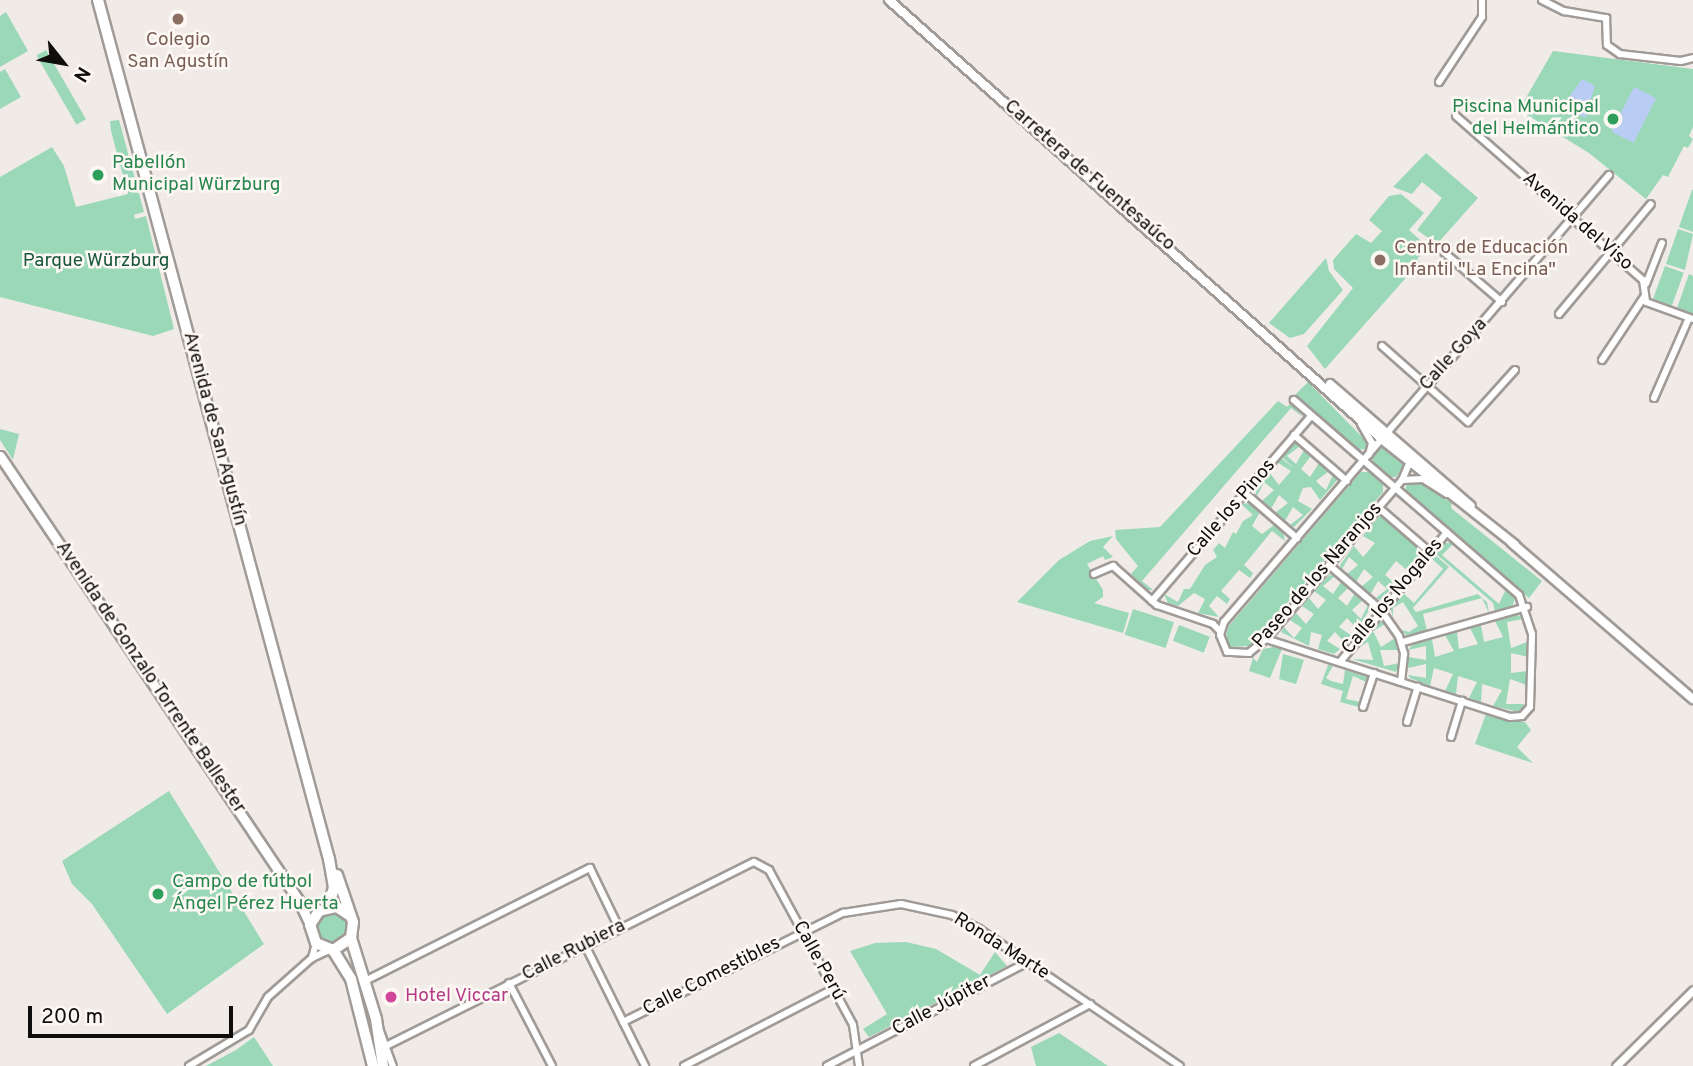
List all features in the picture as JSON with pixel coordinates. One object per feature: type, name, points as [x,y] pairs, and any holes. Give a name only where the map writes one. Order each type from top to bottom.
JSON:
[{"type":"highway","name":"Avenida de San Agustín","points":[[98,0],[329,859],[349,915]]},
{"type":"highway","name":"Avenida de San Agustín","points":[[324,909],[334,887],[329,859]]},
{"type":"highway","points":[[373,1066],[351,979],[331,950],[316,943],[310,925],[324,909],[349,915],[351,938],[378,1027],[383,1066]]},
{"type":"highway","points":[[331,950],[351,938]]},
{"type":"main road","name":"Carretera de Fuentesaúco","points":[[889,0],[1385,436]]},
{"type":"main road","name":"Carretera de Fuentesaúco","points":[[1289,352],[1366,424],[1385,436]]},
{"type":"main road","points":[[1385,436],[1451,496],[1515,545]]},
{"type":"main road","name":"Avenida de Gonzalo Torrente Ballester","points":[[0,456],[299,901],[310,925]]},
{"type":"main road","points":[[1411,458],[1436,475],[1693,699]]},
{"type":"main road","name":"Avenida de Gonzalo Torrente Ballester","points":[[299,901],[324,909]]},
{"type":"street","points":[[1439,82],[1482,17],[1482,0]]},
{"type":"street","points":[[1542,0],[1564,11],[1606,18],[1609,49],[1620,54],[1693,58]]},
{"type":"street","name":"Avenida del Viso","points":[[1456,116],[1646,284],[1644,297]]},
{"type":"street","points":[[1502,302],[1609,175]]},
{"type":"street","points":[[1559,314],[1651,204]]},
{"type":"street","points":[[1646,284],[1662,243]]},
{"type":"street","name":"Calle Goya","points":[[1385,436],[1502,302],[1439,247]]},
{"type":"street","points":[[1602,360],[1644,297],[1651,305],[1691,319],[1654,398]]},
{"type":"street","points":[[1382,346],[1468,422],[1515,370]]},
{"type":"street","points":[[1266,639],[1510,717],[1525,714],[1534,660],[1527,607],[1511,588],[1294,400]]},
{"type":"street","points":[[1349,409],[1369,435],[1369,455]]},
{"type":"street","name":"Calle los Pinos","points":[[1152,601],[1311,416]]},
{"type":"street","points":[[1294,435],[1347,481]]},
{"type":"street","points":[[1094,574],[1113,566],[1152,601],[1220,631],[1385,436]]},
{"type":"street","name":"Paseo de los Naranjos","points":[[1220,631],[1227,652],[1237,655],[1249,653],[1266,639],[1402,480],[1411,458]]},
{"type":"street","points":[[1402,480],[1423,479],[1451,496]]},
{"type":"street","points":[[1245,493],[1297,538]]},
{"type":"street","points":[[1378,508],[1430,552]]},
{"type":"street","name":"Calle los Nogales","points":[[1340,662],[1380,609],[1447,532]]},
{"type":"street","points":[[1329,565],[1380,609],[1403,642],[1401,682]]},
{"type":"street","points":[[1403,642],[1527,607]]},
{"type":"street","points":[[1363,707],[1374,673]]},
{"type":"street","points":[[1407,722],[1418,687]]},
{"type":"street","points":[[1451,737],[1462,701]]},
{"type":"street","name":"Calle Rubiera","points":[[388,1045],[736,868],[761,863]]},
{"type":"street","name":"Calle Perú","points":[[761,863],[853,1025],[859,1066]]},
{"type":"street","points":[[365,981],[590,868],[619,928]]},
{"type":"street","name":"Ronda Marte","points":[[801,933],[862,908],[927,907],[965,920],[1180,1066]]},
{"type":"street","name":"Calle Comestibles","points":[[624,1022],[801,933]]},
{"type":"street","points":[[312,958],[316,943]]},
{"type":"street","points":[[585,945],[645,1066]]},
{"type":"street","points":[[189,1066],[249,1030],[268,997],[312,958],[331,950]]},
{"type":"street","name":"Calle Júpiter","points":[[827,1066],[1028,962]]},
{"type":"street","points":[[509,983],[552,1066]]},
{"type":"street","points":[[684,1066],[833,989]]},
{"type":"street","points":[[1616,1066],[1684,1003],[1693,990]]},
{"type":"street","points":[[1684,1003],[1693,998]]},
{"type":"street","points":[[974,1066],[1090,1004]]},
{"type":"street","points":[[378,1027],[388,1045],[393,1066]]},
{"type":"street","points":[[992,1056],[994,1066]]},
{"type":"green space","points":[[6,12],[28,51],[0,67],[0,16]]},
{"type":"green space","points":[[46,50],[86,119],[76,125],[36,56]]},
{"type":"green space","name":"Piscina Municipal del Helmántico","points":[[1553,51],[1693,69],[1693,127],[1689,136],[1693,139],[1688,148],[1684,146],[1668,177],[1663,175],[1646,199],[1589,153],[1519,110]]},
{"type":"green space","points":[[5,69],[21,97],[0,109],[0,72]]},
{"type":"green space","name":"Parque Würzburg","points":[[119,120],[144,212],[134,215],[135,219],[146,216],[174,329],[153,336],[0,297],[0,177],[52,147],[64,166],[76,207],[128,194],[111,131],[110,121]]},
{"type":"green space","points":[[1426,153],[1478,198],[1437,244],[1417,230],[1442,198],[1422,182],[1412,194],[1393,187]]},
{"type":"green space","points":[[1693,190],[1693,232],[1679,227]]},
{"type":"green space","points":[[1401,194],[1424,213],[1409,230],[1428,247],[1417,259],[1420,262],[1325,369],[1307,346],[1353,288],[1334,269],[1333,260],[1356,234],[1371,243],[1382,231],[1369,220],[1389,196]]},
{"type":"green space","points":[[1678,229],[1693,234],[1685,270],[1666,264]]},
{"type":"green space","points":[[1326,258],[1329,271],[1343,290],[1304,334],[1290,338],[1269,323]]},
{"type":"green space","points":[[1665,266],[1684,273],[1672,306],[1653,299]]},
{"type":"green space","points":[[1689,274],[1693,276],[1693,314],[1677,308]]},
{"type":"green space","points":[[1308,382],[1368,443],[1366,449],[1357,450],[1294,396]]},
{"type":"green space","points":[[1278,401],[1287,407],[1291,403],[1303,417],[1291,408],[1142,581],[1153,590],[1148,590],[1131,574],[1138,566],[1116,539],[1115,530],[1160,527]]},
{"type":"green space","points":[[0,429],[19,434],[13,460],[0,440]]},
{"type":"green space","points":[[1295,442],[1300,446],[1287,456],[1296,464],[1304,450],[1311,456],[1301,469],[1310,477],[1319,463],[1329,471],[1316,481],[1321,486],[1326,490],[1333,475],[1338,479],[1320,500],[1311,487],[1303,488],[1298,501],[1312,509],[1294,527],[1290,525],[1303,515],[1293,507],[1285,521],[1275,513],[1288,503],[1279,495],[1271,509],[1262,501],[1274,490],[1264,482],[1257,496],[1255,491],[1269,472],[1279,485],[1291,471],[1277,462],[1281,458],[1295,469],[1282,457]]},
{"type":"green space","points":[[1383,446],[1406,464],[1396,477],[1388,477],[1374,465],[1373,457]]},
{"type":"green space","points":[[1361,472],[1369,472],[1383,484],[1383,492],[1250,646],[1231,647],[1226,639],[1228,627]]},
{"type":"green space","points":[[1416,481],[1452,503],[1451,508],[1542,581],[1529,598],[1406,493],[1406,485]]},
{"type":"green space","points":[[1249,503],[1260,512],[1252,526],[1262,534],[1274,525],[1283,532],[1285,541],[1272,531],[1244,565],[1253,573],[1250,578],[1239,570],[1221,591],[1230,599],[1227,604],[1217,596],[1209,606],[1219,617],[1198,613],[1205,599],[1194,593],[1178,606],[1168,603],[1164,594],[1178,602],[1184,589],[1190,589],[1205,565],[1217,557],[1213,550],[1219,543],[1225,548],[1233,532],[1236,534],[1243,521],[1253,515],[1241,504]]},
{"type":"green space","points":[[1380,515],[1423,553],[1407,570],[1396,561],[1385,575],[1396,584],[1380,600],[1376,598],[1387,589],[1378,581],[1370,595],[1361,587],[1373,577],[1364,569],[1356,582],[1347,574],[1358,565],[1349,557],[1342,569],[1340,565],[1354,546],[1363,557],[1375,543],[1363,536]]},
{"type":"green space","points":[[1113,536],[1103,547],[1113,557],[1105,560],[1103,556],[1087,564],[1103,590],[1103,597],[1094,603],[1129,613],[1123,633],[1017,602],[1059,560],[1090,541]]},
{"type":"green space","points":[[1444,543],[1454,543],[1442,555],[1499,604],[1506,589],[1515,597],[1513,605],[1495,612],[1493,603],[1435,553]]},
{"type":"green space","points":[[1434,554],[1449,567],[1413,608],[1416,612],[1478,594],[1482,598],[1423,614],[1427,631],[1406,635],[1402,630],[1409,632],[1418,626],[1403,602],[1393,608],[1393,617],[1390,607],[1402,592],[1414,603],[1443,569],[1431,558]]},
{"type":"green space","points":[[1329,575],[1335,576],[1323,586],[1333,594],[1341,582],[1348,588],[1338,598],[1347,606],[1355,593],[1363,600],[1352,610],[1361,619],[1368,605],[1370,609],[1357,629],[1347,618],[1339,627],[1352,636],[1345,643],[1335,632],[1327,641],[1340,649],[1334,654],[1318,649],[1322,635],[1311,632],[1309,646],[1281,632],[1284,627],[1294,638],[1302,628],[1290,620],[1296,613],[1306,624],[1314,614],[1302,606],[1309,598],[1318,609],[1326,600],[1314,591]]},
{"type":"green space","points":[[1133,609],[1174,622],[1166,648],[1125,635]]},
{"type":"green space","points":[[1518,615],[1523,619],[1507,622],[1511,648],[1527,642],[1528,657],[1511,653],[1511,673],[1528,671],[1528,678],[1527,685],[1510,679],[1506,704],[1524,704],[1519,712],[1493,706],[1502,690],[1482,684],[1481,702],[1469,698],[1477,682],[1458,676],[1456,694],[1445,691],[1453,674],[1434,668],[1430,686],[1408,675],[1426,678],[1426,664],[1408,668],[1408,657],[1426,660],[1426,646],[1408,650],[1413,644],[1432,639],[1435,657],[1454,651],[1445,635],[1457,632],[1459,649],[1478,644],[1470,628],[1481,625],[1484,642],[1503,637],[1495,621]]},
{"type":"green space","points":[[1384,620],[1387,623],[1373,631],[1381,647],[1395,638],[1399,650],[1380,650],[1384,666],[1400,663],[1396,672],[1352,659],[1373,660],[1368,642],[1350,653],[1376,621]]},
{"type":"green space","points":[[1179,625],[1210,637],[1204,653],[1173,641]]},
{"type":"green space","points":[[1263,649],[1282,649],[1270,678],[1249,671],[1253,658],[1257,662]]},
{"type":"green space","points":[[1283,654],[1304,660],[1296,684],[1279,679]]},
{"type":"green space","points":[[1328,665],[1333,666],[1326,678],[1331,681],[1343,684],[1345,670],[1367,677],[1366,682],[1353,676],[1346,699],[1360,702],[1359,707],[1340,702],[1343,691],[1321,684]]},
{"type":"green space","points":[[1486,714],[1525,722],[1531,730],[1517,747],[1533,763],[1475,744]]},
{"type":"green space","name":"Campo de fútbol Ángel Pérez Huerta","points":[[169,791],[264,944],[167,1014],[92,904],[72,884],[62,861]]},
{"type":"green space","points":[[332,914],[343,918],[347,929],[343,940],[332,944],[321,940],[317,929],[321,918]]},
{"type":"green space","points":[[906,942],[936,949],[980,975],[995,952],[1007,966],[869,1037],[863,1029],[887,1014],[850,951],[875,943]]},
{"type":"green space","points":[[1059,1033],[1108,1066],[1036,1066],[1031,1047]]},
{"type":"green space","points":[[254,1037],[273,1066],[206,1066],[236,1050]]},
{"type":"water","points":[[1582,79],[1595,86],[1585,118],[1572,111],[1575,104],[1567,100]]},
{"type":"water","points":[[1634,87],[1656,98],[1634,143],[1611,132]]},
{"type":"place","name":"Colegio San Agustín","points":[[178,19]]},
{"type":"place","name":"Piscina Municipal del Helmántico","points":[[1613,119]]},
{"type":"place","name":"Pabellón Municipal Würzburg","points":[[98,175]]},
{"type":"place","name":"Centro de Educación Infantil \"La Encina\"","points":[[1380,260]]},
{"type":"place","name":"Campo de fútbol Ángel Pérez Huerta","points":[[158,894]]},
{"type":"place","name":"Hotel Viccar","points":[[391,997]]}]
